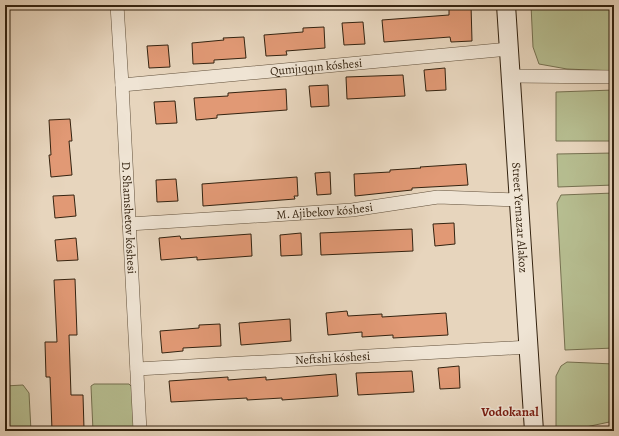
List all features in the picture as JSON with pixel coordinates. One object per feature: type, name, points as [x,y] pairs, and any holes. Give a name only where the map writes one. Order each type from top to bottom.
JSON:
[{"type":"main road","name":"Street Yernazar Alakoz","points":[[506,5],[512,76],[534,431]]},
{"type":"street","name":"D. Shamshetov kóshesi","points":[[117,5],[140,431]]},
{"type":"street","name":"Qumjıqqın kóshesi","points":[[122,85],[509,49]]},
{"type":"street","points":[[512,76],[614,77]]},
{"type":"street","name":"M. Ajibekov kóshesi","points":[[129,224],[352,210],[438,197],[520,200]]},
{"type":"street","name":"Neftshi kóshesi","points":[[137,369],[529,347]]},
{"type":"green space","points":[[531,5],[614,5],[614,71],[567,69],[539,64],[533,47]]},
{"type":"green space","points":[[614,90],[614,141],[556,141],[556,92]]},
{"type":"green space","points":[[614,153],[614,185],[558,187],[557,154]]},
{"type":"green space","points":[[614,193],[614,348],[565,350],[557,203],[561,195]]},
{"type":"green space","points":[[567,362],[614,364],[614,421],[567,431],[563,431],[556,427],[556,376],[561,366]]},
{"type":"green space","points":[[94,384],[129,384],[132,387],[134,431],[93,431],[91,386]]},
{"type":"green space","points":[[23,385],[29,393],[31,431],[5,431],[5,386]]},
{"type":"building","points":[[449,5],[471,5],[472,41],[451,42],[450,37],[384,42],[382,20],[449,15]]},
{"type":"building","points":[[363,22],[365,44],[344,45],[342,23]]},
{"type":"building","points":[[324,27],[325,48],[286,51],[287,55],[266,56],[264,35],[303,32],[303,28]]},
{"type":"building","points":[[244,37],[246,58],[214,60],[214,63],[193,64],[192,43],[224,40],[223,38]]},
{"type":"building","points":[[168,45],[170,67],[149,68],[147,46]]},
{"type":"building","points":[[445,68],[446,90],[426,91],[424,70]]},
{"type":"building","points":[[403,75],[405,96],[347,99],[346,77]]},
{"type":"building","points":[[328,85],[329,106],[311,107],[309,86]]},
{"type":"building","points":[[286,89],[287,110],[217,115],[217,118],[196,120],[194,98],[228,96],[228,93]]},
{"type":"building","points":[[175,101],[177,123],[156,124],[154,102]]},
{"type":"building","points":[[70,119],[72,141],[69,141],[72,175],[51,177],[49,155],[51,155],[49,120]]},
{"type":"building","points":[[466,164],[468,185],[412,188],[412,190],[355,196],[354,174],[390,172],[390,170]]},
{"type":"building","points":[[330,172],[331,194],[317,195],[315,173]]},
{"type":"building","points":[[297,177],[298,196],[294,196],[295,199],[203,206],[202,184]]},
{"type":"building","points":[[176,179],[178,201],[157,202],[156,180]]},
{"type":"building","points":[[74,195],[76,216],[55,218],[53,196]]},
{"type":"building","points":[[454,223],[455,244],[435,246],[433,224]]},
{"type":"building","points":[[412,229],[413,251],[321,255],[320,233]]},
{"type":"building","points":[[301,233],[302,255],[281,256],[280,235]]},
{"type":"building","points":[[251,234],[252,256],[197,260],[197,257],[161,260],[159,238],[180,236],[181,239]]},
{"type":"building","points":[[76,238],[78,260],[57,261],[55,240]]},
{"type":"building","points":[[75,279],[77,335],[69,335],[71,395],[83,395],[84,429],[52,430],[50,377],[46,377],[45,342],[57,342],[54,280]]},
{"type":"building","points":[[347,311],[348,316],[382,314],[382,317],[446,313],[448,335],[393,338],[393,335],[362,337],[362,332],[328,335],[326,313]]},
{"type":"building","points":[[290,319],[291,341],[241,345],[239,323]]},
{"type":"building","points":[[220,324],[221,346],[183,348],[183,351],[162,353],[160,331],[199,328],[199,325]]},
{"type":"building","points":[[459,366],[460,388],[440,389],[438,368]]},
{"type":"building","points":[[412,371],[414,392],[358,395],[356,373]]},
{"type":"building","points":[[336,374],[338,396],[282,400],[282,398],[247,400],[247,398],[171,402],[169,381],[228,377],[228,380],[266,377],[266,380]]},
{"type":"district","name":"Vodokanal","points":[[510,411]]}]
